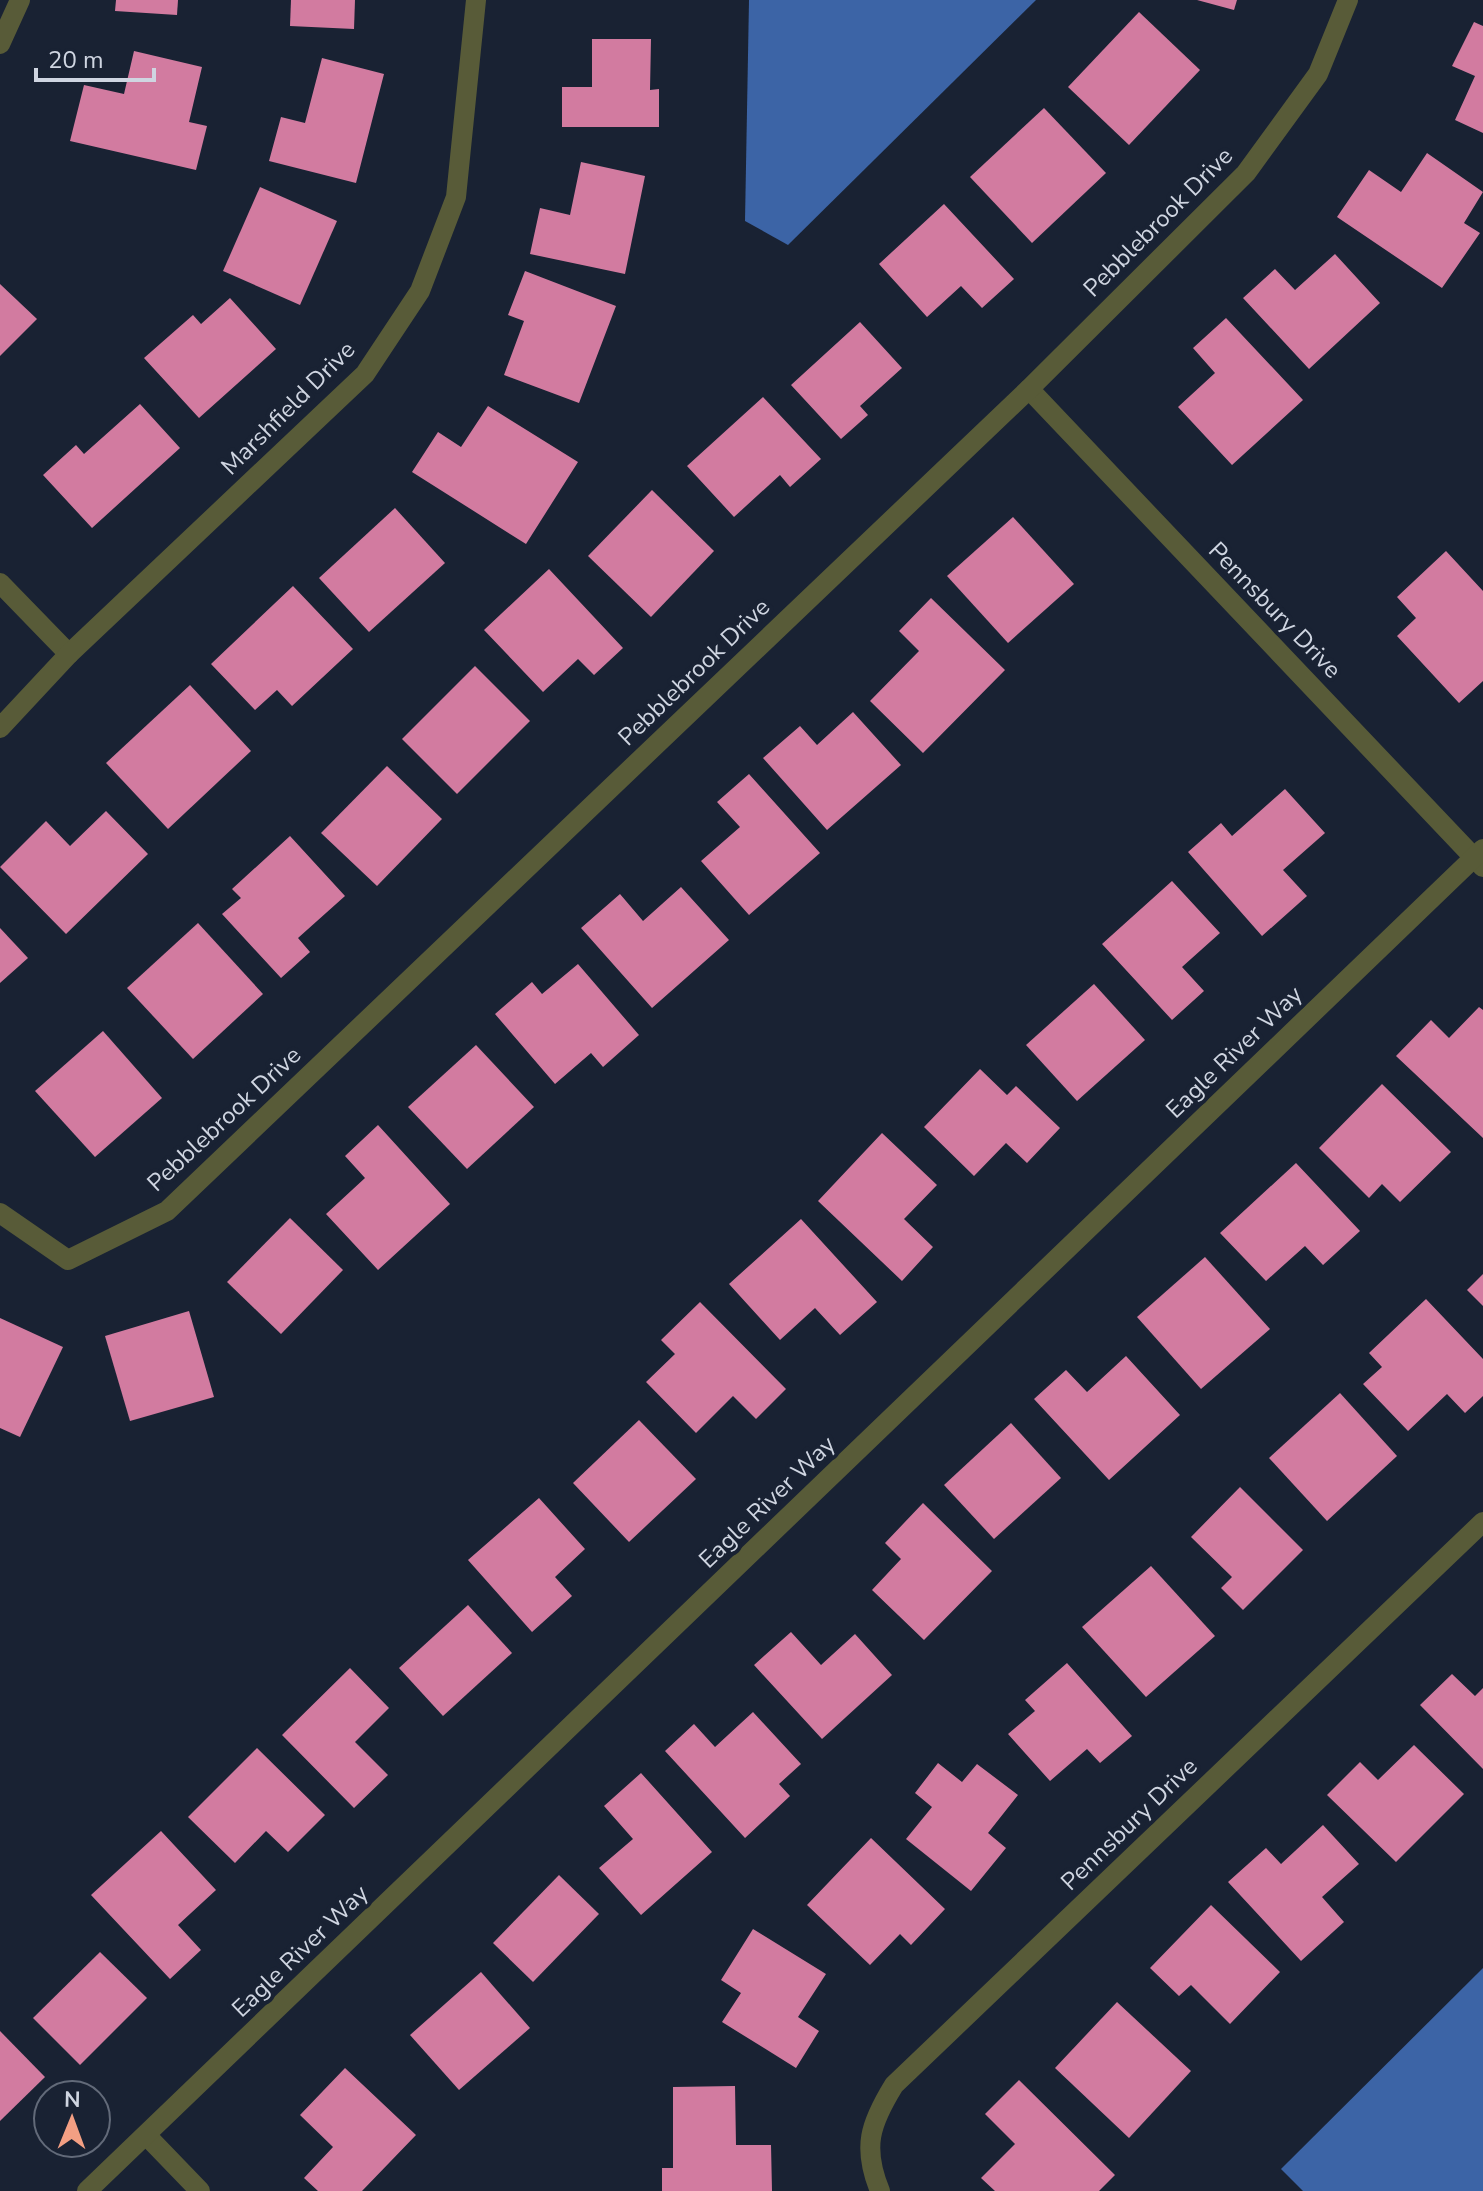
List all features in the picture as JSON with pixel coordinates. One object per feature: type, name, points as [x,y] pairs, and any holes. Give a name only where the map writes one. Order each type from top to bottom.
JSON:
[{"type":"street","points":[[0,44],[20,0]]},
{"type":"street","name":"Marshfield Drive","points":[[0,728],[69,654],[365,374],[420,291],[456,197],[476,0]]},
{"type":"street","name":"Pebblebrook Drive","points":[[0,1213],[68,1260],[167,1211],[1029,389],[1246,173],[1318,74],[1348,0]]},
{"type":"street","name":"Pennsbury Drive","points":[[1029,389],[1480,858]]},
{"type":"street","points":[[0,583],[69,654]]},
{"type":"street","name":"Eagle River Way","points":[[87,2191],[1480,858]]},
{"type":"street","name":"Pennsbury Drive","points":[[880,2191],[870,2154],[873,2120],[894,2085],[1483,1522]]},
{"type":"street","points":[[146,2135],[200,2191]]},
{"type":"water","points":[[749,0],[1036,0],[788,245],[745,221]]},
{"type":"water","points":[[1483,1968],[1483,2191],[1303,2191],[1281,2169]]},
{"type":"building","points":[[116,0],[178,0],[177,15],[115,11]]},
{"type":"building","points":[[291,0],[355,0],[354,29],[290,26]]},
{"type":"building","points":[[1197,0],[1237,0],[1234,10]]},
{"type":"building","points":[[1139,12],[1200,70],[1129,145],[1068,87]]},
{"type":"building","points":[[1474,22],[1483,26],[1483,133],[1455,120],[1475,76],[1452,66]]},
{"type":"building","points":[[592,39],[651,39],[650,90],[659,89],[659,127],[562,127],[562,87],[592,87]]},
{"type":"building","points":[[134,51],[202,67],[189,122],[207,126],[196,170],[70,141],[84,85],[124,94]]},
{"type":"building","points":[[322,58],[384,74],[356,183],[269,161],[281,117],[305,123]]},
{"type":"building","points":[[1044,108],[1106,173],[1032,243],[970,177]]},
{"type":"building","points":[[1427,153],[1483,192],[1464,223],[1480,233],[1442,288],[1337,217],[1369,170],[1401,192]]},
{"type":"building","points":[[581,162],[645,176],[625,274],[530,254],[540,208],[570,215]]},
{"type":"building","points":[[260,187],[337,221],[300,305],[223,271]]},
{"type":"building","points":[[944,204],[1014,279],[982,308],[961,286],[927,317],[879,264]]},
{"type":"building","points":[[1335,254],[1380,303],[1309,369],[1243,298],[1275,269],[1295,290]]},
{"type":"building","points":[[525,271],[616,306],[579,403],[504,375],[524,321],[508,315]]},
{"type":"building","points":[[0,284],[37,319],[0,356]]},
{"type":"building","points":[[230,298],[276,349],[199,418],[144,358],[193,315],[201,324]]},
{"type":"building","points":[[1226,318],[1303,400],[1232,465],[1178,407],[1215,373],[1193,348]]},
{"type":"building","points":[[860,322],[902,368],[860,406],[868,415],[841,439],[791,385]]},
{"type":"building","points":[[763,397],[821,459],[790,487],[780,475],[734,517],[687,466]]},
{"type":"building","points":[[140,404],[180,448],[92,528],[43,475],[76,445],[84,454]]},
{"type":"building","points":[[488,406],[578,462],[526,544],[412,472],[438,432],[461,447]]},
{"type":"building","points":[[652,490],[714,551],[651,617],[588,556]]},
{"type":"building","points":[[395,508],[445,563],[369,632],[319,578]]},
{"type":"building","points":[[1013,517],[1074,584],[1008,643],[947,576]]},
{"type":"building","points":[[1446,551],[1483,591],[1483,681],[1459,703],[1397,636],[1416,618],[1397,597]]},
{"type":"building","points":[[549,569],[623,648],[594,675],[578,659],[543,692],[484,630]]},
{"type":"building","points":[[293,586],[353,649],[292,706],[277,690],[255,710],[211,664]]},
{"type":"building","points":[[931,598],[1005,670],[923,753],[870,701],[919,651],[899,631]]},
{"type":"building","points":[[475,666],[530,721],[457,794],[402,739]]},
{"type":"building","points":[[190,685],[251,751],[168,829],[106,763]]},
{"type":"building","points":[[853,712],[901,765],[827,830],[763,758],[800,726],[817,745]]},
{"type":"building","points":[[387,766],[442,819],[377,886],[321,833]]},
{"type":"building","points":[[749,774],[820,853],[749,915],[701,861],[740,827],[717,802]]},
{"type":"building","points":[[1285,789],[1325,833],[1283,870],[1307,896],[1262,936],[1188,852],[1221,823],[1232,836]]},
{"type":"building","points":[[106,811],[148,854],[66,934],[0,867],[46,821],[70,846]]},
{"type":"building","points":[[290,836],[345,896],[298,938],[310,952],[281,978],[222,914],[241,898],[232,889]]},
{"type":"building","points":[[1172,881],[1220,933],[1182,967],[1204,991],[1172,1020],[1102,944]]},
{"type":"building","points":[[681,887],[729,940],[652,1008],[581,928],[620,894],[643,921]]},
{"type":"building","points":[[198,923],[263,994],[193,1059],[127,988]]},
{"type":"building","points":[[0,928],[28,958],[0,983]]},
{"type":"building","points":[[578,964],[639,1035],[603,1067],[591,1053],[555,1084],[495,1014],[532,982],[542,994]]},
{"type":"building","points":[[1094,984],[1145,1040],[1077,1101],[1026,1045]]},
{"type":"building","points":[[1479,1007],[1483,1010],[1483,1138],[1396,1056],[1431,1020],[1449,1038]]},
{"type":"building","points":[[103,1031],[162,1098],[95,1157],[35,1091]]},
{"type":"building","points":[[476,1045],[534,1107],[467,1169],[408,1107]]},
{"type":"building","points":[[980,1069],[1007,1095],[1016,1086],[1060,1128],[1027,1163],[1006,1143],[974,1176],[924,1127]]},
{"type":"building","points":[[1382,1084],[1451,1152],[1400,1202],[1382,1184],[1369,1198],[1319,1148]]},
{"type":"building","points":[[378,1125],[450,1204],[378,1270],[326,1214],[365,1178],[345,1156]]},
{"type":"building","points":[[882,1133],[937,1185],[904,1219],[933,1247],[902,1281],[818,1201]]},
{"type":"building","points":[[1296,1163],[1360,1231],[1323,1265],[1305,1246],[1266,1281],[1220,1233]]},
{"type":"building","points":[[290,1218],[343,1270],[281,1334],[227,1282]]},
{"type":"building","points":[[801,1219],[877,1302],[840,1335],[815,1308],[780,1340],[729,1284]]},
{"type":"building","points":[[1205,1257],[1270,1329],[1201,1389],[1137,1317]]},
{"type":"building","points":[[1483,1274],[1483,1306],[1467,1290]]},
{"type":"building","points":[[1426,1299],[1483,1359],[1483,1396],[1465,1413],[1447,1394],[1408,1431],[1363,1384],[1382,1367],[1369,1353]]},
{"type":"building","points":[[700,1302],[786,1389],[756,1419],[733,1396],[696,1433],[646,1382],[675,1354],[661,1340]]},
{"type":"building","points":[[189,1311],[214,1397],[130,1421],[105,1336]]},
{"type":"building","points":[[0,1318],[63,1347],[20,1437],[0,1428]]},
{"type":"building","points":[[1126,1356],[1180,1415],[1109,1480],[1034,1399],[1066,1370],[1087,1392]]},
{"type":"building","points":[[1340,1393],[1397,1456],[1327,1521],[1269,1458]]},
{"type":"building","points":[[639,1420],[696,1479],[629,1542],[573,1483]]},
{"type":"building","points":[[1011,1423],[1061,1478],[994,1539],[944,1485]]},
{"type":"building","points":[[1240,1487],[1303,1550],[1243,1610],[1221,1588],[1232,1577],[1191,1537]]},
{"type":"building","points":[[539,1498],[585,1549],[555,1577],[572,1596],[532,1632],[468,1560]]},
{"type":"building","points":[[923,1503],[992,1571],[924,1640],[872,1590],[901,1559],[885,1543]]},
{"type":"building","points":[[1151,1566],[1215,1636],[1146,1697],[1082,1627]]},
{"type":"building","points":[[468,1605],[512,1653],[443,1716],[399,1668]]},
{"type":"building","points":[[791,1632],[821,1665],[855,1634],[892,1675],[822,1739],[754,1665]]},
{"type":"building","points":[[1067,1663],[1132,1736],[1100,1763],[1087,1749],[1050,1781],[1008,1734],[1035,1711],[1025,1700]]},
{"type":"building","points":[[350,1668],[389,1708],[355,1742],[388,1775],[354,1808],[282,1735]]},
{"type":"building","points":[[1452,1674],[1475,1696],[1483,1688],[1483,1769],[1420,1705]]},
{"type":"building","points":[[753,1712],[801,1764],[779,1784],[790,1796],[745,1838],[665,1751],[694,1724],[715,1747]]},
{"type":"building","points":[[1414,1745],[1464,1794],[1396,1862],[1327,1795],[1360,1762],[1378,1780]]},
{"type":"building","points":[[257,1748],[325,1815],[288,1852],[266,1831],[235,1863],[188,1817]]},
{"type":"building","points":[[938,1763],[962,1782],[977,1764],[1018,1795],[988,1833],[1006,1848],[971,1891],[906,1839],[932,1807],[915,1793]]},
{"type":"building","points":[[641,1773],[712,1852],[641,1915],[599,1868],[633,1839],[604,1806]]},
{"type":"building","points":[[1323,1825],[1359,1864],[1322,1897],[1344,1922],[1301,1961],[1228,1882],[1266,1848],[1281,1864]]},
{"type":"building","points":[[161,1831],[216,1890],[178,1925],[201,1950],[170,1979],[91,1895]]},
{"type":"building","points":[[871,1838],[945,1909],[911,1945],[900,1934],[870,1965],[807,1905]]},
{"type":"building","points":[[559,1875],[599,1914],[533,1982],[493,1943]]},
{"type":"building","points":[[1211,1905],[1280,1972],[1230,2024],[1191,1985],[1179,1996],[1150,1968]]},
{"type":"building","points":[[753,1929],[826,1974],[798,2017],[819,2031],[796,2068],[722,2022],[741,1993],[721,1980]]},
{"type":"building","points":[[100,1952],[147,1998],[80,2065],[33,2018]]},
{"type":"building","points":[[481,1972],[530,2028],[459,2090],[410,2035]]},
{"type":"building","points":[[1117,2002],[1191,2071],[1129,2138],[1055,2068]]},
{"type":"building","points":[[0,2031],[45,2077],[32,2079],[32,2090],[0,2121]]},
{"type":"building","points":[[345,2068],[416,2135],[362,2191],[318,2191],[304,2178],[333,2147],[300,2115]]},
{"type":"building","points":[[1019,2080],[1115,2175],[1099,2191],[995,2191],[981,2178],[1015,2144],[985,2114]]},
{"type":"building","points":[[735,2086],[736,2145],[771,2145],[772,2191],[662,2191],[662,2168],[673,2168],[673,2087]]}]
